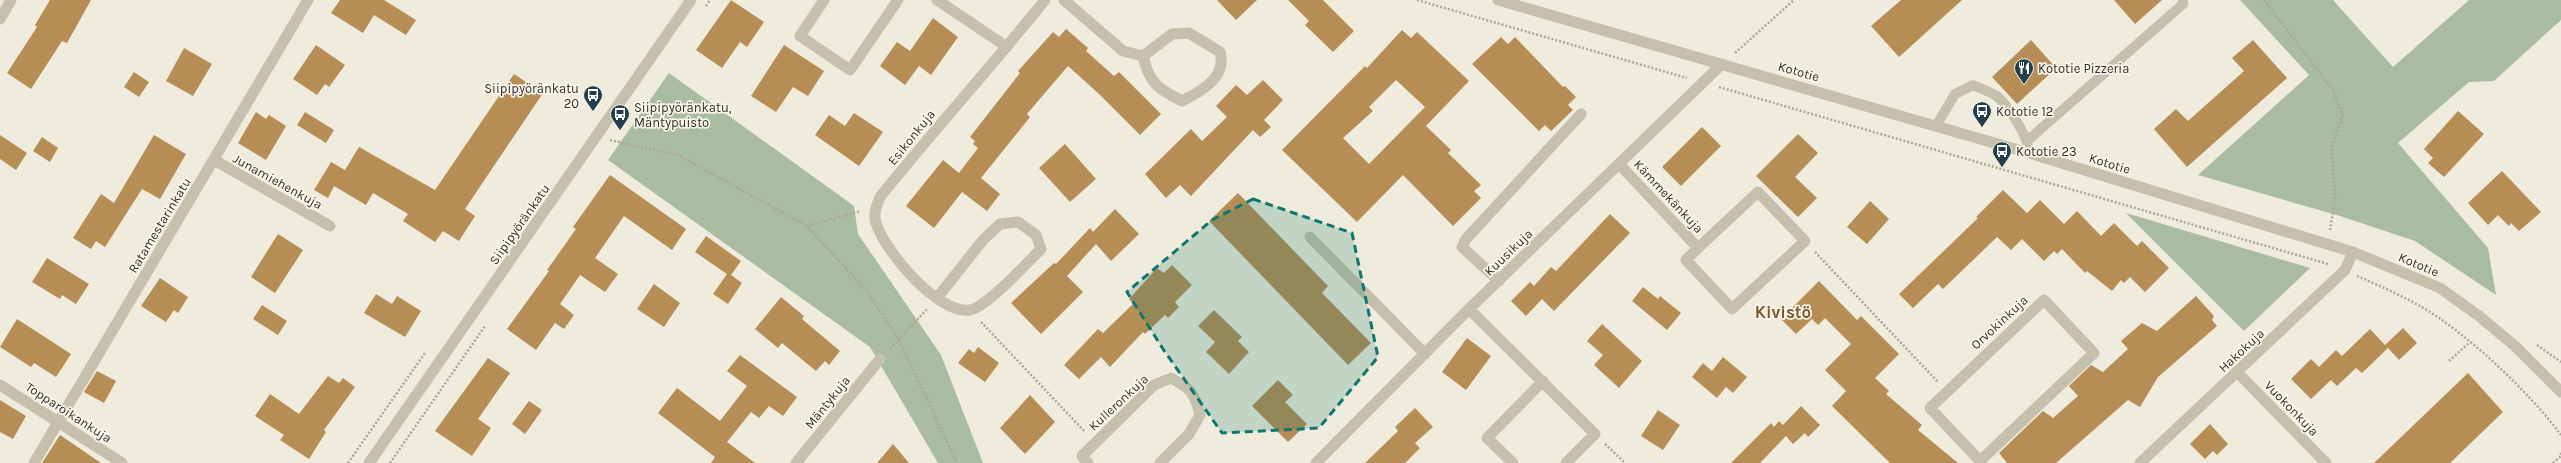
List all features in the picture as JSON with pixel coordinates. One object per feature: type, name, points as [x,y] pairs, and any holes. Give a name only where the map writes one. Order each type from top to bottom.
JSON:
[{"type":"street","points":[[0,19],[11,0]]},
{"type":"street","name":"Ratamestarinkatu","points":[[34,463],[308,0]]},
{"type":"street","name":"Siipipyöränkatu","points":[[369,463],[691,0]]},
{"type":"street","points":[[824,0],[800,36],[850,70],[898,0]]},
{"type":"street","points":[[937,0],[1007,48]]},
{"type":"street","name":"Esikonkuja","points":[[875,208],[880,197],[930,135],[1007,48],[1045,0]]},
{"type":"street","points":[[1064,0],[1123,51],[1143,56]]},
{"type":"street","name":"Kototie","points":[[1498,0],[2029,153],[2353,252],[2440,288],[2479,316],[2509,341],[2561,392]]},
{"type":"street","points":[[1189,33],[1220,52],[1223,63],[1218,74],[1205,88],[1182,101],[1155,86],[1146,72],[1143,56],[1172,34],[1189,33]]},
{"type":"street","name":"Kuusikuja","points":[[1316,463],[1469,309],[1722,64]]},
{"type":"street","points":[[1498,281],[1462,247],[1466,239],[1581,114]]},
{"type":"street","name":"Junamiehenkuja","points":[[214,160],[330,226]]},
{"type":"street","name":"Kämmekänkuja","points":[[1619,164],[1698,248]]},
{"type":"street","name":"Kämmekänkuja","points":[[1758,192],[1805,241],[1732,309],[1686,260],[1698,248],[1758,192]]},
{"type":"street","points":[[875,208],[876,222],[885,243],[910,274],[937,298],[948,306],[970,310],[986,302],[1041,249],[1036,235],[1018,222],[1000,224],[983,240],[937,298]]},
{"type":"street","points":[[1310,237],[1425,354]]},
{"type":"street","name":"Hakokuja","points":[[2140,463],[2345,270],[2353,252]]},
{"type":"street","name":"Orvokinkuja","points":[[2044,300],[2094,353],[1981,462],[1930,408],[2044,300]]},
{"type":"street","points":[[1469,309],[1595,434],[1566,463]]},
{"type":"street","name":"Mäntykuja","points":[[796,463],[880,359]]},
{"type":"street","name":"Vuokonkuja","points":[[2237,372],[2326,463]]},
{"type":"street","name":"Kulleronkuja","points":[[1088,463],[1082,456],[1154,385],[1171,378],[1186,386],[1196,398],[1200,415],[1189,434],[1160,463]]},
{"type":"street","points":[[1513,463],[1487,438],[1542,381]]},
{"type":"street","name":"Topparoikankuja","points":[[0,385],[59,421],[122,463]]},
{"type":"lane","points":[[2027,141],[2183,4],[2183,0]]},
{"type":"lane","points":[[1936,126],[1955,94],[1973,85],[1996,96],[2014,117],[2027,141],[2029,153]]},
{"type":"path","points":[[1417,0],[2002,168],[2345,270],[2421,307],[2470,342],[2547,416],[2561,435]]},
{"type":"path","points":[[1722,64],[1794,0]]},
{"type":"path","points":[[2264,0],[2333,90],[2343,114],[2332,146],[2335,199],[2331,228]]},
{"type":"path","points":[[596,137],[678,155],[807,226],[868,291],[899,340],[957,463]]},
{"type":"path","points":[[807,226],[875,208]]},
{"type":"path","points":[[1805,241],[1947,391]]},
{"type":"path","points":[[880,359],[937,298]]},
{"type":"path","points":[[970,310],[1095,443]]},
{"type":"path","points":[[2450,361],[2470,342]]},
{"type":"path","points":[[1595,434],[1625,463]]},
{"type":"path","points":[[2553,463],[2561,456],[2561,452]]},
{"type":"highlighted area","points":[[1253,199],[1352,233],[1378,357],[1319,428],[1222,433],[1163,349],[1127,292],[1212,220]]},
{"type":"green space","points":[[2240,0],[2333,0],[2393,67],[2469,0],[2561,0],[2561,20],[2494,81],[2469,82],[2398,143],[2488,248],[2496,295],[2415,241],[2340,216],[2198,175],[2309,75]]},
{"type":"green space","points":[[669,73],[854,206],[858,234],[941,355],[983,463],[938,463],[870,347],[608,160]]},
{"type":"green space","points":[[2126,213],[2310,268],[2244,331]]},
{"type":"building","points":[[50,0],[91,0],[67,43],[62,41],[31,89],[7,73],[37,27],[35,25]]},
{"type":"building","points":[[340,0],[384,0],[416,20],[406,35],[374,15],[363,33],[331,13]]},
{"type":"building","points":[[731,0],[764,22],[747,47],[740,42],[722,68],[696,50]]},
{"type":"building","points":[[1217,0],[1257,0],[1236,20]]},
{"type":"building","points":[[1288,0],[1323,0],[1354,31],[1333,52],[1305,25],[1309,21]]},
{"type":"building","points":[[1901,0],[1962,0],[1899,57],[1871,26]]},
{"type":"building","points":[[2114,0],[2162,0],[2135,24]]},
{"type":"building","points":[[933,18],[958,37],[931,75],[919,66],[905,85],[880,66],[897,42],[910,51]]},
{"type":"building","points":[[1066,29],[1088,48],[1086,51],[1114,76],[1119,72],[1161,114],[1140,135],[1098,93],[1068,66],[1027,114],[1030,117],[981,178],[1000,194],[987,211],[962,192],[934,228],[906,206],[943,160],[959,173],[978,148],[973,144],[975,141],[970,137],[1020,73],[1018,71],[1053,32],[1059,37]]},
{"type":"building","points":[[1402,30],[1411,38],[1417,32],[1469,81],[1426,126],[1451,150],[1448,153],[1481,185],[1474,191],[1481,198],[1453,226],[1403,175],[1357,222],[1282,150],[1365,66],[1367,68]],"holes":[[[1396,80],[1425,107],[1369,164],[1343,138],[1373,111],[1369,107]]]},
{"type":"building","points":[[1501,37],[1508,44],[1515,37],[1563,87],[1565,86],[1576,97],[1568,105],[1573,110],[1551,131],[1545,125],[1539,131],[1472,64]]},
{"type":"building","points":[[2031,40],[2056,68],[2017,104],[1992,77]]},
{"type":"building","points":[[2253,40],[2287,78],[2187,167],[2154,129],[2176,109],[2188,121],[2244,71],[2232,58]]},
{"type":"building","points":[[316,45],[345,65],[329,87],[325,84],[317,95],[293,79]]},
{"type":"building","points":[[784,45],[824,71],[808,96],[793,87],[776,112],[751,96]]},
{"type":"building","points":[[184,48],[212,64],[193,96],[166,81]]},
{"type":"building","points":[[134,72],[149,82],[139,97],[124,87]]},
{"type":"building","points":[[514,74],[543,93],[465,209],[475,216],[459,241],[443,231],[435,242],[403,221],[408,214],[373,193],[366,205],[334,186],[328,198],[314,190],[331,162],[345,170],[359,147],[435,190]]},
{"type":"building","points":[[1263,80],[1283,100],[1264,120],[1271,127],[1260,137],[1253,130],[1191,196],[1180,185],[1166,198],[1145,174],[1191,129],[1202,141],[1227,117],[1216,106],[1236,85],[1247,95]]},
{"type":"building","points":[[2458,111],[2484,134],[2444,177],[2428,163],[2433,158],[2424,149]]},
{"type":"building","points":[[256,112],[266,119],[269,115],[286,126],[266,160],[238,143]]},
{"type":"building","points":[[305,112],[334,130],[326,143],[297,125]]},
{"type":"building","points":[[854,113],[883,132],[859,166],[815,135],[829,115],[845,126]]},
{"type":"building","points":[[1702,127],[1721,146],[1681,186],[1662,167]]},
{"type":"building","points":[[1798,134],[1818,153],[1795,177],[1817,198],[1798,217],[1756,176]]},
{"type":"building","points":[[0,135],[27,153],[16,170],[0,159]]},
{"type":"building","points":[[154,135],[186,154],[160,199],[142,189],[105,247],[96,241],[91,249],[73,238],[101,194],[114,203]]},
{"type":"building","points":[[42,137],[58,148],[50,162],[33,151]]},
{"type":"building","points":[[1065,144],[1096,179],[1070,202],[1039,168]]},
{"type":"building","points":[[2502,171],[2541,212],[2519,231],[2511,223],[2509,226],[2498,215],[2488,225],[2468,203]]},
{"type":"building","points":[[610,175],[686,229],[672,250],[624,216],[595,258],[618,274],[605,292],[580,275],[560,304],[574,315],[564,329],[555,323],[536,350],[507,329],[549,271],[547,270],[576,229],[573,227]]},
{"type":"building","points":[[2003,190],[2027,213],[2040,200],[2064,224],[2077,211],[2101,236],[2114,223],[2137,246],[2142,241],[2169,268],[2145,292],[2130,277],[2124,283],[2121,280],[2112,291],[2087,271],[2085,273],[2062,249],[2057,254],[2054,251],[2044,261],[2022,239],[2011,250],[1997,237],[1943,289],[1938,284],[1913,308],[1899,294],[1978,218],[1976,217]]},
{"type":"building","points":[[1238,193],[1328,286],[1322,293],[1371,343],[1348,365],[1209,221]]},
{"type":"building","points":[[1870,201],[1889,219],[1867,244],[1847,227]]},
{"type":"building","points":[[1115,209],[1139,234],[1111,261],[1096,244],[1067,276],[1083,292],[1041,334],[1011,303],[1054,263],[1056,264],[1090,228],[1093,232]]},
{"type":"building","points":[[1610,214],[1630,233],[1554,311],[1542,299],[1526,316],[1511,301],[1530,282],[1534,286],[1551,267],[1556,271]]},
{"type":"building","points":[[278,234],[303,250],[275,293],[251,277]]},
{"type":"building","points":[[706,236],[741,261],[731,275],[742,283],[728,304],[713,294],[727,274],[695,252]]},
{"type":"building","points":[[47,258],[89,284],[76,304],[62,295],[60,299],[32,282]]},
{"type":"building","points":[[1172,265],[1192,285],[1175,302],[1179,307],[1168,318],[1165,315],[1145,334],[1143,332],[1110,367],[1101,357],[1079,379],[1064,365],[1098,329],[1103,333],[1133,304],[1129,299],[1157,268],[1164,273]]},
{"type":"building","points":[[160,278],[188,297],[178,313],[174,310],[166,322],[141,306]]},
{"type":"building","points":[[1819,281],[1857,320],[1861,316],[1899,354],[1875,378],[1889,391],[1886,394],[1922,425],[1918,430],[1958,463],[1890,463],[1832,406],[1846,391],[1825,370],[1851,344],[1825,318],[1818,325],[1812,319],[1796,334],[1781,319]]},
{"type":"building","points":[[654,284],[680,303],[664,327],[637,309]]},
{"type":"building","points":[[1643,287],[1658,299],[1660,296],[1681,313],[1667,330],[1632,301]]},
{"type":"building","points":[[376,294],[392,304],[397,296],[421,311],[405,337],[364,313]]},
{"type":"building","points":[[2196,296],[2214,316],[2212,320],[2217,326],[2158,377],[2140,407],[2128,400],[2056,463],[2007,463],[1999,453],[2043,411],[2053,418],[2078,396],[2069,386],[2091,365],[2103,372],[2128,349],[2121,341],[2142,323],[2157,331]]},
{"type":"building","points":[[781,297],[804,316],[802,319],[840,351],[829,365],[825,361],[816,371],[782,343],[778,348],[755,329]]},
{"type":"building","points":[[262,305],[287,321],[278,335],[253,319]]},
{"type":"building","points":[[1214,310],[1242,337],[1238,341],[1249,352],[1229,374],[1206,352],[1215,342],[1198,326]]},
{"type":"building","points":[[17,319],[71,354],[56,377],[34,363],[31,367],[0,347]]},
{"type":"building","points":[[1602,324],[1642,361],[1619,388],[1594,365],[1603,355],[1587,341]]},
{"type":"building","points":[[2403,328],[2417,343],[2399,360],[2388,348],[2362,373],[2356,368],[2337,386],[2331,380],[2311,399],[2291,379],[2311,359],[2319,367],[2336,350],[2342,356],[2370,329],[2385,345]]},
{"type":"building","points":[[1467,338],[1491,356],[1466,390],[1442,372]]},
{"type":"building","points":[[978,347],[999,363],[985,382],[958,363],[969,349],[974,353]]},
{"type":"building","points":[[740,355],[797,397],[783,416],[769,406],[759,418],[751,412],[727,442],[755,463],[711,463],[715,457],[658,413],[677,388],[720,421],[747,386],[727,371]]},
{"type":"building","points":[[1723,357],[1747,377],[1733,393],[1726,387],[1717,398],[1692,377],[1703,363],[1712,371]]},
{"type":"building","points":[[488,358],[510,373],[478,419],[491,428],[472,456],[435,431]]},
{"type":"building","points":[[97,371],[116,381],[104,403],[84,392]]},
{"type":"building","points":[[2468,373],[2503,412],[2450,463],[2374,463]]},
{"type":"building","points":[[328,376],[339,383],[343,378],[355,387],[324,430],[326,432],[309,459],[280,440],[284,435],[255,416],[270,394],[299,414]]},
{"type":"building","points":[[1278,380],[1293,395],[1285,402],[1307,424],[1288,442],[1252,406]]},
{"type":"building","points":[[1030,395],[1055,422],[1025,454],[1000,428]]},
{"type":"building","points":[[0,400],[26,416],[13,439],[0,432]]},
{"type":"building","points":[[529,401],[542,410],[525,434],[512,424]]},
{"type":"building","points":[[1801,406],[1820,425],[1808,437],[1805,433],[1793,444],[1786,436],[1760,463],[1731,463],[1771,423],[1774,427],[1779,421],[1783,425]]},
{"type":"building","points":[[1415,408],[1433,427],[1415,443],[1420,448],[1405,463],[1365,463],[1398,431],[1395,427]]},
{"type":"building","points":[[1658,410],[1680,425],[1663,450],[1641,436]]},
{"type":"building","points":[[2210,424],[2228,444],[2217,455],[2213,451],[2205,459],[2190,444]]},
{"type":"building","points":[[60,435],[101,463],[42,463]]},
{"type":"building","points":[[893,444],[909,463],[877,463]]},
{"type":"place","name":"Kototie Pizzeria","points":[[2024,85]]},
{"type":"place","name":"Siipipyöränkatu 20","points":[[593,112]]},
{"type":"place","name":"Kototie 12","points":[[1982,128]]},
{"type":"place","name":"Siipipyöränkatu, Mäntypuisto","points":[[620,131]]},
{"type":"place","name":"Kototie 23","points":[[2002,168]]},
{"type":"district","name":"Kivistö","points":[[1783,312]]}]
